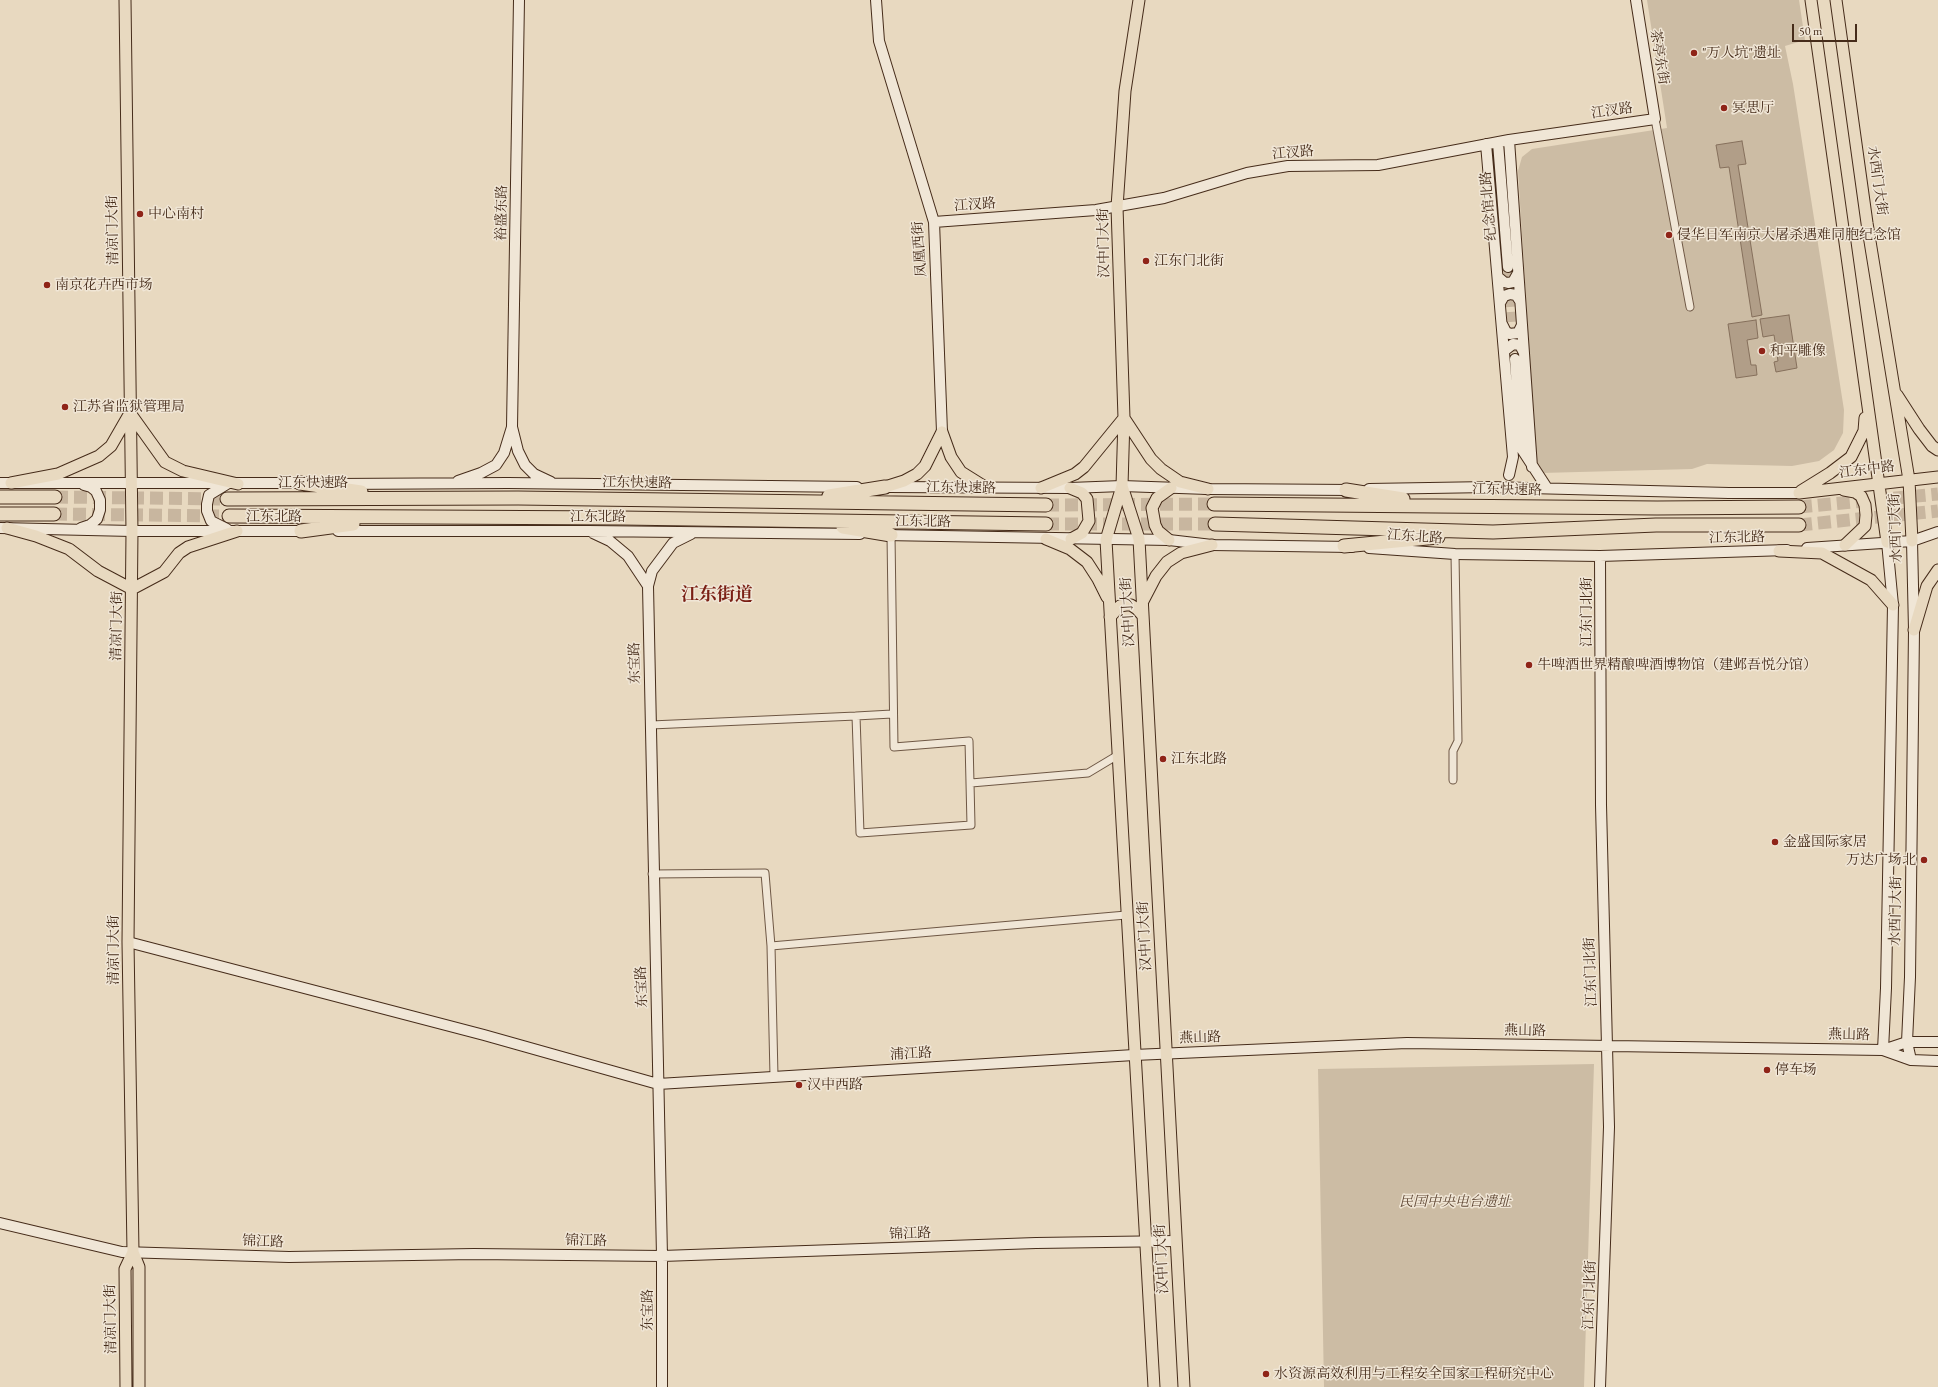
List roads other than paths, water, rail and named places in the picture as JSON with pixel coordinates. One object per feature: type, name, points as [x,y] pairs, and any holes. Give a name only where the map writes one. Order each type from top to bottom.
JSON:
[{"type":"highway","points":[[300,484],[406,498]]},
{"type":"highway","points":[[792,501],[885,487]]},
{"type":"highway","points":[[1346,490],[1448,506]]},
{"type":"highway","points":[[0,497],[55,497]]},
{"type":"highway","name":"江东快速路","points":[[227,499],[406,498],[792,501],[1046,505]]},
{"type":"highway","name":"江东快速路","points":[[1214,504],[1657,508],[1799,507]]},
{"type":"highway","points":[[0,514],[54,514]]},
{"type":"highway","points":[[229,516],[791,520],[1046,524]]},
{"type":"highway","points":[[301,531],[407,517]]},
{"type":"highway","points":[[791,520],[891,535]]},
{"type":"highway","points":[[1215,524],[1493,532]]},
{"type":"highway","points":[[1344,546],[1493,532],[1656,525],[1799,525]]},
{"type":"main road","name":"清凉门大街","points":[[125,0],[132,483],[128,942],[133,1252],[138,1267],[139,1387]]},
{"type":"main road","name":"汉中门大街","points":[[1139,0],[1125,91],[1117,207],[1124,418],[1122,486],[1106,540],[1154,1387]]},
{"type":"main road","name":"水西门大街","points":[[1811,0],[1887,542]]},
{"type":"main road","name":"水西门大街","points":[[1836,0],[1867,223],[1909,480],[1912,541]]},
{"type":"main road","points":[[1894,391],[1919,429],[1932,446],[1938,450]]},
{"type":"main road","points":[[1799,493],[1830,473],[1851,457],[1864,431],[1867,405]]},
{"type":"main road","points":[[6,484],[58,474],[99,456],[111,446],[130,413],[165,462],[183,471],[233,484]]},
{"type":"main road","points":[[1041,488],[1075,474],[1084,467],[1124,418],[1151,459],[1161,469],[1180,482],[1208,489]]},
{"type":"main road","points":[[885,487],[904,481],[917,474],[926,466],[942,432]]},
{"type":"main road","points":[[942,432],[951,457],[961,472],[985,487]]},
{"type":"main road","name":"江东中路","points":[[1799,493],[1938,477]]},
{"type":"main road","name":"汉中门大街","points":[[1122,486],[1139,539],[1184,1387]]},
{"type":"main road","points":[[1070,488],[1082,493],[1087,499],[1089,514],[1089,521],[1086,529],[1071,539]]},
{"type":"main road","points":[[1169,540],[1158,531],[1155,525],[1152,508],[1157,498],[1171,488]]},
{"type":"main road","points":[[1838,488],[1855,492],[1861,496],[1865,505],[1865,526],[1845,545]]},
{"type":"main road","points":[[4,528],[36,536],[69,550],[98,571],[132,589],[164,572],[179,553],[188,547],[234,531]]},
{"type":"main road","points":[[1046,539],[1070,549],[1087,562],[1098,579],[1109,602]]},
{"type":"main road","points":[[1142,601],[1156,576],[1167,562],[1181,553],[1212,545]]},
{"type":"main road","points":[[1779,551],[1822,553],[1871,580],[1893,605]]},
{"type":"main road","points":[[1914,630],[1927,586],[1938,570]]},
{"type":"main road","points":[[1110,617],[1120,606],[1126,604],[1137,609],[1143,616]]},
{"type":"main road","name":"清凉门大街","points":[[126,1387],[125,1269],[133,1252]]},
{"type":"street","name":"裕盛东路","points":[[520,0],[512,427],[518,451],[525,465],[534,474],[556,484]]},
{"type":"street","name":"凤凰西街","points":[[876,0],[880,41],[934,222],[942,432]]},
{"type":"street","name":"茶亭东街","points":[[1636,0],[1655,119]]},
{"type":"street","name":"江汊路","points":[[934,222],[1096,210],[1164,198],[1247,173],[1288,166],[1378,165],[1509,140],[1655,119]]},
{"type":"street","points":[[1655,119],[1690,307]]},
{"type":"street","points":[[1509,140],[1532,467]]},
{"type":"street","name":"纪念馆北路","points":[[1498,143],[1508,267]]},
{"type":"street","points":[[1486,144],[1513,457],[1509,475]]},
{"type":"street","points":[[1498,277],[1504,282],[1513,282],[1518,273]]},
{"type":"street","points":[[1500,303],[1504,296],[1510,294],[1516,296],[1520,301]]},
{"type":"street","points":[[1502,324],[1506,332],[1510,334],[1518,333],[1522,325]]},
{"type":"street","points":[[1504,351],[1513,344],[1520,345],[1523,351]]},
{"type":"street","points":[[1515,359],[1521,448],[1547,488]]},
{"type":"street","name":"裕盛东路","points":[[448,484],[481,474],[496,465],[504,453],[512,427]]},
{"type":"street","points":[[1489,486],[1509,475],[1521,448]]},
{"type":"street","points":[[77,483],[91,487],[96,491],[100,500],[97,519],[90,526],[77,530]]},
{"type":"street","points":[[6,484],[556,484],[1041,488],[1122,486],[1208,489],[1346,490],[1489,486],[1729,494],[1799,493]]},
{"type":"street","points":[[233,484],[216,489],[209,495],[207,511],[211,521],[234,531]]},
{"type":"street","name":"江东北路","points":[[4,528],[132,531],[588,531],[891,535],[1106,540],[1139,539],[1169,540],[1212,545],[1344,546],[1455,554],[1600,556],[1779,551],[1912,541],[1938,532]]},
{"type":"street","points":[[588,531],[610,541],[628,556],[648,586]]},
{"type":"street","points":[[648,586],[652,571],[673,543],[693,533]]},
{"type":"street","points":[[856,716],[860,833],[971,826],[969,741],[894,747],[892,714],[891,535]]},
{"type":"street","name":"水西门大街","points":[[1911,1060],[1907,1042],[1910,977],[1914,630],[1912,541]]},
{"type":"street","name":"水西门大街","points":[[1883,1050],[1886,988],[1893,605],[1887,542]]},
{"type":"street","points":[[1453,780],[1453,751],[1458,741],[1455,554]]},
{"type":"street","name":"江东门北街","points":[[1600,556],[1600,805],[1609,1137],[1600,1387]]},
{"type":"street","name":"东宝路","points":[[648,586],[652,874],[662,1256],[662,1387]]},
{"type":"street","points":[[651,725],[892,714]]},
{"type":"street","points":[[971,783],[1088,773],[1118,755]]},
{"type":"street","points":[[652,874],[764,873],[771,946],[774,1076]]},
{"type":"street","points":[[771,946],[1126,914]]},
{"type":"street","name":"浦江路","points":[[128,942],[484,1035],[658,1084],[1166,1054]]},
{"type":"street","name":"燕山路","points":[[1883,1050],[1907,1042],[1938,1042]]},
{"type":"street","name":"燕山路","points":[[1166,1054],[1407,1043],[1883,1050],[1911,1060],[1938,1061]]},
{"type":"street","name":"锦江路","points":[[0,1223],[122,1252],[289,1257],[474,1254],[662,1256],[1036,1243],[1176,1241]]},
{"type":"tunnel","points":[[1508,267],[1515,359]]},
{"type":"tunnel","points":[[1799,507],[1938,494]]},
{"type":"tunnel","points":[[55,497],[227,499]]},
{"type":"tunnel","points":[[1046,505],[1214,504]]},
{"type":"tunnel","points":[[1799,525],[1938,511]]},
{"type":"tunnel","points":[[54,514],[229,516]]},
{"type":"tunnel","points":[[1046,524],[1215,524]]},
{"type":"place","name":"\"万人坑\"遗址","points":[[1694,53]]},
{"type":"place","name":"冥思厅","points":[[1724,108]]},
{"type":"place","name":"中心南村","points":[[140,214]]},
{"type":"place","name":"侵华日军南京大屠杀遇难同胞纪念馆","points":[[1669,235]]},
{"type":"place","name":"江东门北街","points":[[1146,261]]},
{"type":"place","name":"南京花卉西市场","points":[[47,285]]},
{"type":"place","name":"和平雕像","points":[[1762,351]]},
{"type":"place","name":"江苏省监狱管理局","points":[[65,407]]},
{"type":"place","name":"牛啤酒世界精酿啤酒博物馆（建邺吾悦分馆）","points":[[1529,665]]},
{"type":"place","name":"江东北路","points":[[1163,759]]},
{"type":"place","name":"金盛国际家居","points":[[1775,842]]},
{"type":"place","name":"万达广场北","points":[[1924,860]]},
{"type":"place","name":"停车场","points":[[1767,1070]]},
{"type":"place","name":"汉中西路","points":[[799,1085]]},
{"type":"place","name":"水资源高效利用与工程安全国家工程研究中心","points":[[1266,1374]]},
{"type":"district","name":"江东街道","points":[[717,595]]},
{"type":"park label","name":"民国中央电台遗址","points":[[1455,1202]]}]
